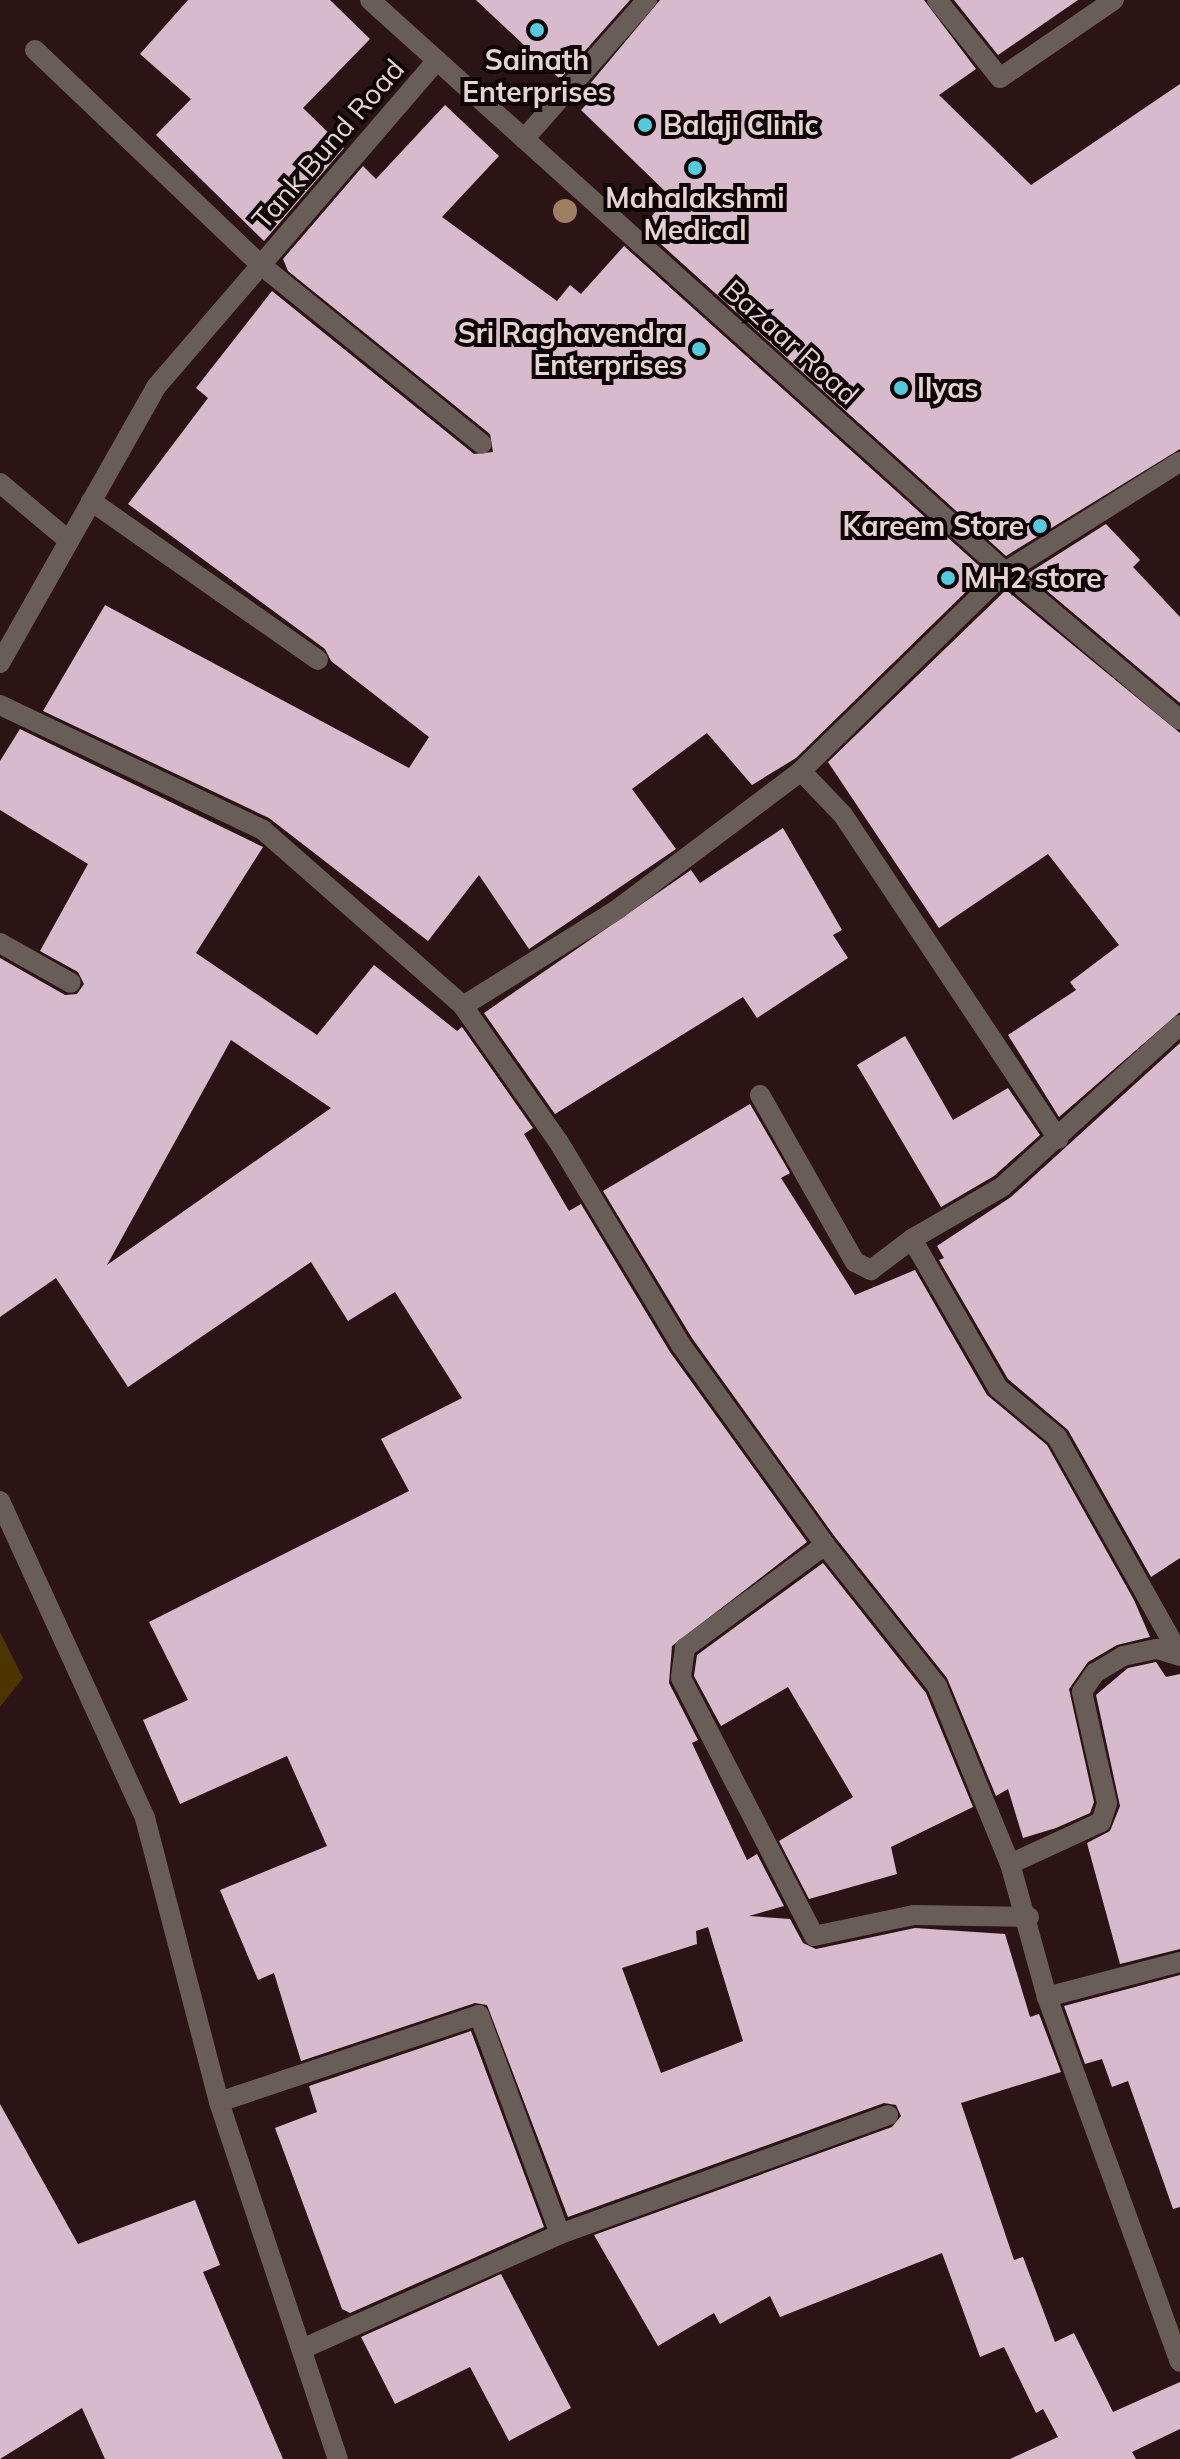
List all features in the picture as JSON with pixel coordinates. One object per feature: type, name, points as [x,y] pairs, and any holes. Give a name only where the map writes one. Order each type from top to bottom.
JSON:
[{"type":"street","name":"Bazaar Road","points":[[370,0],[1005,572],[1180,720]]},
{"type":"street","points":[[524,139],[647,0]]},
{"type":"street","points":[[937,0],[1000,78],[1114,0]]},
{"type":"street","points":[[35,50],[261,265],[482,444]]},
{"type":"street","name":"Tank Bund Road","points":[[0,663],[156,387],[437,60]]},
{"type":"street","points":[[463,1006],[618,909],[801,771],[1005,572],[1180,462]]},
{"type":"street","points":[[0,483],[69,541]]},
{"type":"street","points":[[91,501],[318,660]]},
{"type":"street","points":[[0,705],[263,830],[463,1006],[558,1141],[681,1345],[825,1545],[937,1686],[1010,1864],[1029,1917],[1047,1997],[1180,2362]]},
{"type":"street","points":[[801,771],[843,815],[1058,1139]]},
{"type":"street","points":[[0,943],[71,983]]},
{"type":"street","points":[[760,1095],[855,1262],[871,1270],[912,1239],[1002,1187],[1180,1025]]},
{"type":"street","points":[[912,1239],[998,1388],[1057,1437],[1180,1655]]},
{"type":"street","points":[[0,1501],[145,1818],[219,2102],[338,2459]]},
{"type":"street","points":[[825,1545],[685,1648],[681,1678],[814,1936],[914,1915],[1029,1917]]},
{"type":"street","points":[[1010,1864],[1101,1822],[1107,1803],[1082,1692],[1095,1673],[1123,1656],[1157,1649],[1180,1655]]},
{"type":"street","points":[[1047,1997],[1180,1962]]},
{"type":"street","points":[[219,2102],[479,2015],[560,2234]]},
{"type":"street","points":[[302,2349],[560,2234],[888,2115]]},
{"type":"shaded area","points":[[0,1632],[23,1678],[0,1707]]},
{"type":"building","points":[[188,0],[330,0],[370,39],[303,108],[344,148],[264,241],[156,135],[191,99],[140,54]]},
{"type":"building","points":[[476,0],[630,0],[560,79]]},
{"type":"building","points":[[660,0],[924,0],[976,69],[939,95],[1031,185],[1180,84],[1180,449],[1006,556],[642,227],[670,196],[581,110],[587,104],[579,97]]},
{"type":"building","points":[[954,0],[1078,0],[998,55]]},
{"type":"building","points":[[445,105],[499,156],[442,217],[557,301],[570,285],[581,294],[624,246],[986,572],[796,758],[752,785],[707,733],[632,789],[676,849],[529,949],[479,875],[428,941],[269,818],[43,711],[105,605],[409,768],[429,737],[331,661],[325,649],[128,504],[208,398],[196,388],[272,291],[474,454],[493,452],[490,434],[288,271],[283,259],[363,166],[376,179]]},
{"type":"building","points":[[1106,524],[1140,560],[1133,567],[1180,617],[1180,703],[1027,574]]},
{"type":"building","points":[[1006,590],[1180,733],[1180,1012],[1059,1117],[1008,1035],[1076,990],[1070,982],[1119,945],[1048,854],[939,928],[828,762]]},
{"type":"building","points":[[20,729],[263,847],[196,953],[317,1035],[374,965],[457,1031],[462,1027],[533,1128],[524,1134],[569,1211],[581,1204],[670,1352],[807,1542],[672,1646],[669,1683],[698,1740],[692,1743],[747,1860],[757,1854],[784,1906],[749,1916],[790,1919],[803,1943],[816,1949],[915,1928],[1005,1934],[1030,2017],[1039,2014],[1061,2072],[961,2103],[1014,2260],[1023,2257],[1055,2342],[1074,2333],[1113,2412],[1180,2382],[1180,2429],[1132,2452],[1136,2459],[1010,2459],[1058,2437],[1043,2409],[1036,2413],[1004,2347],[980,2357],[942,2253],[780,2317],[770,2296],[720,2324],[714,2313],[658,2346],[594,2235],[892,2127],[901,2116],[896,2105],[884,2103],[568,2217],[487,2005],[475,2003],[301,2061],[274,1973],[258,1980],[220,1890],[327,1846],[287,1756],[180,1804],[143,1720],[188,1700],[149,1622],[409,1491],[381,1439],[462,1398],[395,1292],[348,1321],[311,1262],[128,1387],[56,1278],[0,1317],[0,958],[65,995],[77,994],[84,984],[78,972],[40,951],[88,864],[0,810],[0,761]],"holes":[[[231,1040],[331,1108],[107,1265]],[[708,1927],[743,2041],[661,2073],[622,1968],[697,1944],[696,1931]]]},
{"type":"building","points":[[783,828],[842,930],[833,935],[848,958],[757,1018],[743,997],[555,1114],[484,1013],[691,870],[700,883]]},
{"type":"building","points":[[905,1036],[953,1120],[1008,1088],[1040,1135],[994,1176],[941,1207],[857,1065]]},
{"type":"building","points":[[1180,1043],[1180,1558],[1151,1577],[1068,1430],[1008,1379],[939,1260],[944,1258],[937,1246],[1011,1197]]},
{"type":"building","points":[[750,1104],[790,1173],[781,1178],[855,1295],[915,1270],[987,1395],[1047,1445],[1134,1600],[1150,1637],[1117,1645],[1088,1662],[1069,1689],[1094,1802],[1090,1813],[1023,1838],[1008,1789],[996,1796],[947,1678],[835,1537],[692,1338],[603,1191]]},
{"type":"building","points":[[823,1563],[926,1693],[973,1807],[891,1847],[897,1874],[809,1899],[779,1841],[853,1797],[788,1687],[721,1726],[694,1676],[697,1655]]},
{"type":"building","points":[[1156,1662],[1166,1677],[1180,1674],[1180,1949],[1120,1964],[1087,1843],[1110,1831],[1120,1806],[1096,1695],[1128,1668]]},
{"type":"building","points":[[1180,1975],[1180,2207],[1173,2209],[1128,2081],[1112,2087],[1102,2059],[1085,2064],[1064,2006]]},
{"type":"building","points":[[471,2031],[544,2227],[350,2313],[342,2309],[275,2128],[317,2112],[309,2086]]},
{"type":"building","points":[[0,2104],[78,2244],[195,2200],[220,2265],[203,2272],[283,2459],[105,2459],[82,2408],[0,2459]]},
{"type":"building","points":[[501,2274],[571,2408],[509,2441],[470,2367],[395,2404],[361,2337]]},
{"type":"place","name":"Sainath Enterprises","points":[[537,30]]},
{"type":"place","name":"Balaji Clinic","points":[[645,125]]},
{"type":"place","name":"Mahalakshmi Medical","points":[[695,168]]},
{"type":"place","name":"Sri Raghavendra Enterprises","points":[[699,349]]},
{"type":"place","name":"Ilyas","points":[[901,388]]},
{"type":"place","name":"Kareem Store","points":[[1040,526]]},
{"type":"place","name":"MH2 store","points":[[948,578]]}]
